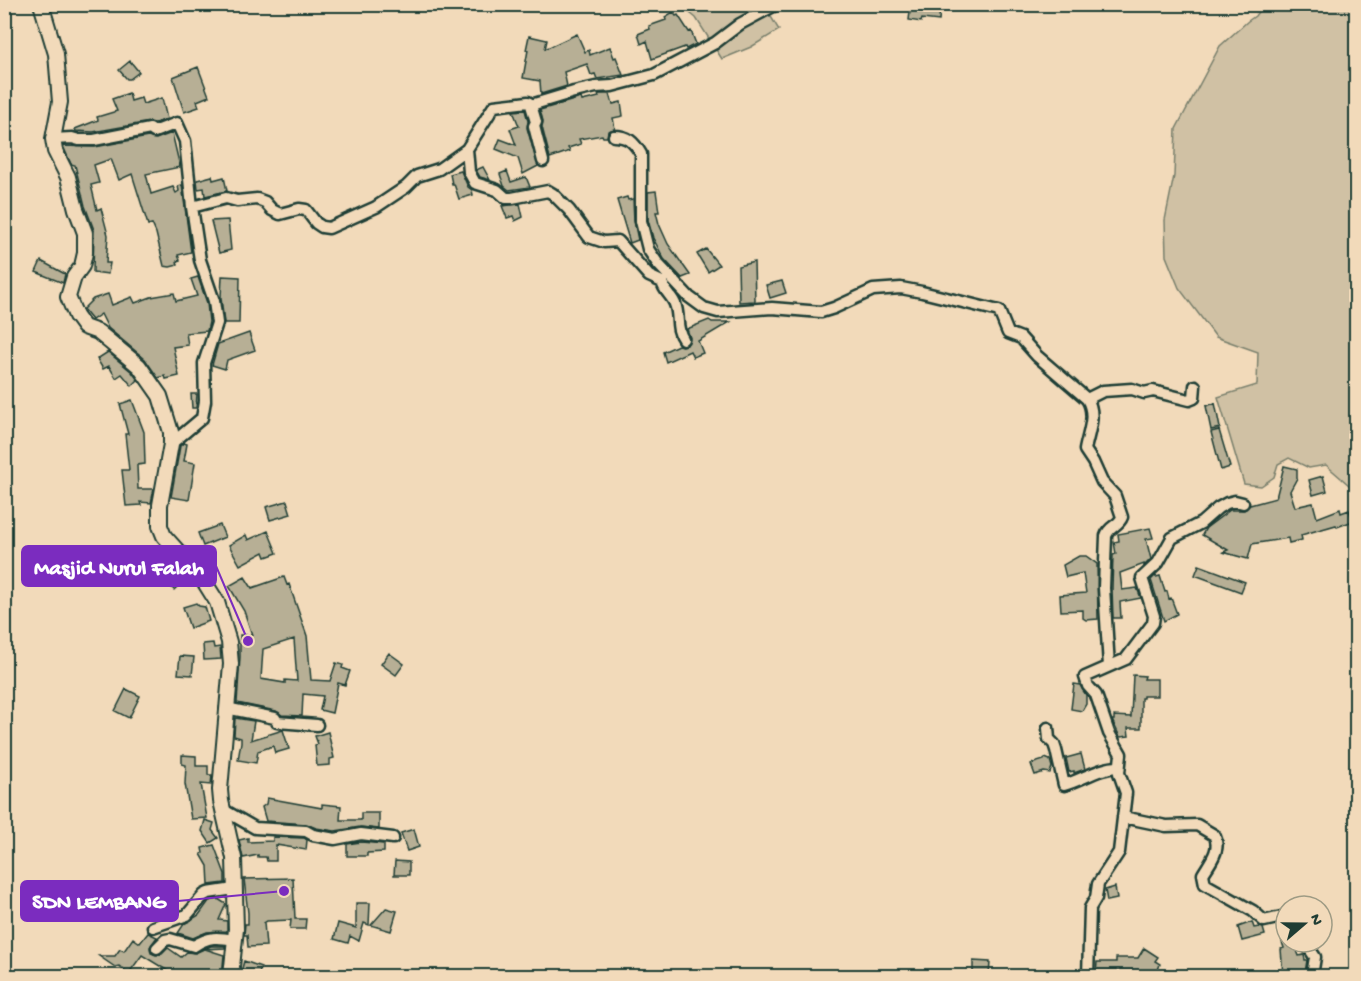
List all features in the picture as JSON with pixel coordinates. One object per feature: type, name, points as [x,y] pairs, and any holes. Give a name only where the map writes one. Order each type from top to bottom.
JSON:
[{"type":"street","points":[[41,4],[56,54],[60,102],[53,140],[55,151],[68,177],[85,233],[85,253],[82,266],[74,277],[68,297],[84,327],[98,332],[139,366],[160,396],[171,432],[160,505],[160,526],[164,536],[202,578],[217,602],[230,642],[231,664],[220,790],[222,809],[234,858],[235,940],[231,976]]},
{"type":"street","points":[[192,207],[226,198],[237,201],[257,199],[282,214],[299,209],[306,210],[316,223],[329,228],[376,207],[406,187],[417,176],[439,169],[467,149],[494,106],[528,102],[531,105],[574,92],[612,86],[654,75],[669,69],[676,62],[715,42],[740,24],[777,4]]},
{"type":"street","points":[[531,105],[543,161]]},
{"type":"street","points":[[53,140],[72,138],[94,140],[150,129],[154,132],[177,123],[185,141],[200,260],[214,301],[217,323],[204,363],[205,401],[202,418],[171,444]]},
{"type":"street","points":[[614,136],[625,136],[637,146],[641,154],[641,221],[648,249],[658,264],[689,297],[704,308],[718,312],[772,308],[821,312],[873,290],[901,288],[922,292],[999,312],[1008,333],[1021,338],[1037,356],[1087,399],[1090,404],[1092,422],[1085,450],[1101,480],[1115,496],[1122,518],[1109,529],[1106,536],[1104,588],[1109,666]]},
{"type":"street","points":[[467,149],[469,172],[475,183],[497,190],[506,198],[544,191],[551,192],[569,210],[586,235],[599,241],[618,241],[649,276],[662,282],[669,297],[675,303],[679,334],[683,339]]},
{"type":"street","points":[[1087,399],[1102,392],[1132,389],[1144,393],[1154,391],[1189,400],[1194,398],[1195,386]]},
{"type":"street","points":[[1088,976],[1090,908],[1096,898],[1098,884],[1119,852],[1126,789],[1119,773],[1121,754],[1109,733],[1096,695],[1085,679],[1087,674],[1126,659],[1153,623],[1154,616],[1142,578],[1158,563],[1172,538],[1201,523],[1227,503],[1244,502]]},
{"type":"street","points":[[226,708],[275,718],[277,722],[317,725]]},
{"type":"street","points":[[1048,728],[1049,739],[1056,750],[1064,785],[1090,774],[1119,767]]},
{"type":"street","points":[[222,809],[255,828],[306,831],[313,836],[335,839],[361,834],[393,838]]},
{"type":"street","points":[[1123,817],[1166,826],[1197,825],[1214,835],[1217,845],[1213,860],[1203,874],[1205,884],[1253,911],[1264,921],[1274,919]]},
{"type":"street","points":[[153,927],[187,915],[208,893],[234,889]]},
{"type":"street","points":[[157,948],[165,940],[170,939],[194,946],[203,939],[217,936],[235,940]]},
{"type":"street","points":[[1312,976],[1315,957],[1313,954]]},
{"type":"shaded area","points":[[680,5],[764,5],[779,30],[751,47],[722,59],[696,18]]},
{"type":"shaded area","points":[[1263,5],[1356,5],[1356,491],[1326,465],[1309,468],[1289,458],[1278,464],[1274,477],[1261,486],[1244,484],[1218,397],[1257,385],[1258,352],[1216,337],[1179,288],[1166,256],[1165,220],[1174,176],[1176,129],[1220,46],[1255,16]]},
{"type":"building","points":[[911,4],[940,4],[939,21],[909,20]]},
{"type":"building","points":[[673,12],[676,16],[678,15],[689,32],[691,31],[696,44],[652,59],[647,41],[641,44],[638,34],[650,29],[649,26],[666,20],[665,17]]},
{"type":"building","points":[[577,34],[585,52],[589,50],[590,55],[610,47],[623,75],[597,79],[595,74],[591,75],[587,64],[564,72],[567,86],[541,94],[540,81],[523,78],[529,36],[547,40],[545,49]]},
{"type":"building","points":[[130,61],[139,72],[127,79],[119,70]]},
{"type":"building","points":[[198,67],[209,96],[197,101],[199,107],[184,112],[173,77]]},
{"type":"building","points":[[129,93],[131,101],[141,98],[143,104],[162,98],[167,119],[155,123],[149,122],[93,132],[76,131],[75,129],[98,120],[97,117],[117,111],[112,99]]},
{"type":"building","points":[[598,94],[610,94],[613,104],[621,102],[623,116],[613,118],[615,129],[608,131],[607,137],[602,135],[579,139],[581,144],[568,148],[570,151],[550,158],[540,110],[581,98],[582,101],[599,97]]},
{"type":"building","points":[[525,110],[527,128],[538,166],[523,174],[518,158],[496,149],[500,139],[516,145],[510,129],[519,126],[513,111]]},
{"type":"building","points":[[172,133],[180,167],[146,174],[151,194],[173,187],[176,193],[179,191],[178,186],[182,185],[191,252],[178,255],[180,260],[177,261],[178,265],[164,266],[156,233],[152,224],[148,225],[132,174],[119,180],[111,159],[94,165],[99,183],[91,185],[97,210],[101,208],[108,235],[106,263],[110,263],[108,274],[93,272],[94,230],[85,206],[75,165],[71,164],[63,146],[95,147],[148,137],[156,139]]},
{"type":"building","points":[[483,167],[490,180],[480,177],[476,170]]},
{"type":"building","points":[[461,171],[473,195],[459,199],[450,174]]},
{"type":"building","points":[[507,171],[511,182],[526,177],[530,187],[509,190],[504,186],[500,174]]},
{"type":"building","points":[[212,176],[213,180],[224,177],[227,191],[205,196],[204,188],[198,189],[197,180]]},
{"type":"building","points":[[656,191],[659,212],[656,212],[659,224],[668,244],[690,275],[682,278],[664,259],[653,238],[648,220],[648,192]]},
{"type":"building","points":[[627,197],[628,200],[633,199],[638,240],[630,243],[617,200]]},
{"type":"building","points":[[520,204],[523,217],[515,221],[513,216],[507,218],[502,206]]},
{"type":"building","points":[[228,220],[231,250],[219,253],[211,221]]},
{"type":"building","points":[[706,249],[719,265],[708,272],[697,254]]},
{"type":"building","points":[[41,261],[65,274],[63,283],[36,272]]},
{"type":"building","points":[[754,262],[755,301],[739,302],[738,266]]},
{"type":"building","points":[[222,276],[240,277],[239,323],[224,323],[221,298]]},
{"type":"building","points":[[198,277],[207,303],[209,322],[207,331],[186,333],[188,345],[173,347],[179,376],[158,378],[145,359],[108,328],[101,314],[92,320],[83,309],[93,299],[108,294],[112,305],[132,297],[135,303],[151,297],[174,293],[176,301],[197,296],[191,279]]},
{"type":"building","points":[[782,281],[786,293],[770,298],[766,285]]},
{"type":"building","points":[[709,320],[730,322],[698,341],[703,353],[693,357],[690,351],[666,362],[663,352],[678,345],[687,345],[690,338],[687,329]]},
{"type":"building","points":[[249,333],[255,350],[227,360],[225,369],[212,365],[218,344]]},
{"type":"building","points":[[108,352],[138,380],[132,386],[122,374],[116,378],[109,366],[103,369],[97,359]]},
{"type":"building","points":[[191,394],[197,394],[196,408],[192,408]]},
{"type":"building","points":[[132,400],[144,432],[145,464],[137,465],[138,489],[154,489],[151,503],[140,502],[141,505],[126,506],[122,470],[129,470],[125,434],[128,434],[120,404]]},
{"type":"building","points":[[1215,403],[1220,428],[1211,430],[1206,406]]},
{"type":"building","points":[[1219,430],[1230,467],[1221,470],[1211,432]]},
{"type":"building","points":[[187,444],[184,461],[195,463],[189,500],[171,497],[180,446]]},
{"type":"building","points":[[1284,466],[1297,469],[1297,478],[1290,491],[1295,507],[1313,503],[1317,518],[1340,509],[1341,513],[1349,510],[1353,521],[1301,535],[1302,540],[1289,543],[1288,538],[1252,544],[1248,559],[1223,552],[1228,550],[1202,535],[1206,528],[1230,510],[1244,510],[1250,505],[1276,498]]},
{"type":"building","points":[[1323,476],[1327,491],[1313,495],[1309,480]]},
{"type":"building","points":[[287,501],[291,514],[270,520],[266,507]]},
{"type":"building","points":[[220,525],[225,537],[203,546],[198,533]]},
{"type":"building","points":[[1150,528],[1153,538],[1146,539],[1151,559],[1144,566],[1144,564],[1120,573],[1122,590],[1137,588],[1141,598],[1120,602],[1121,618],[1113,618],[1113,555],[1116,554],[1114,542],[1119,541],[1118,534]]},
{"type":"building","points":[[268,531],[277,553],[266,557],[264,552],[240,565],[229,545],[246,535],[248,540]]},
{"type":"building","points":[[1079,556],[1086,556],[1097,564],[1098,619],[1086,620],[1083,618],[1083,610],[1061,611],[1060,595],[1086,593],[1083,573],[1066,577],[1063,565]]},
{"type":"building","points":[[1199,565],[1245,582],[1241,592],[1195,575]]},
{"type":"building","points":[[170,567],[183,581],[174,590],[161,576]]},
{"type":"building","points":[[1156,575],[1156,577],[1160,576],[1165,592],[1167,591],[1169,599],[1171,598],[1177,614],[1164,621],[1151,580]]},
{"type":"building","points":[[245,577],[252,588],[284,577],[287,585],[289,584],[307,636],[311,680],[330,681],[336,663],[350,671],[345,685],[338,683],[332,713],[320,710],[323,696],[303,694],[302,716],[282,715],[276,711],[237,703],[240,635],[252,635],[244,611],[229,586]],"holes":[[[294,639],[297,681],[285,680],[285,683],[261,679],[263,649]]]},
{"type":"building","points":[[196,603],[205,607],[209,621],[190,628],[183,607]]},
{"type":"building","points":[[213,643],[214,648],[220,647],[221,659],[204,660],[203,644]]},
{"type":"building","points":[[389,653],[404,664],[396,675],[381,664]]},
{"type":"building","points":[[180,656],[194,657],[192,675],[178,674]]},
{"type":"building","points":[[1133,675],[1145,676],[1144,679],[1157,679],[1157,696],[1141,698],[1141,728],[1128,728],[1129,736],[1120,737],[1112,720],[1114,716],[1131,717]]},
{"type":"building","points":[[1074,684],[1080,685],[1086,695],[1086,704],[1082,711],[1071,709]]},
{"type":"building","points":[[126,689],[140,696],[129,718],[115,711]]},
{"type":"building","points":[[235,718],[254,721],[251,740],[283,730],[289,749],[275,753],[273,746],[258,751],[256,763],[238,760],[241,738],[234,736]]},
{"type":"building","points":[[328,732],[334,758],[330,759],[330,765],[317,766],[315,745],[318,744],[315,736]]},
{"type":"building","points":[[1081,754],[1085,769],[1074,773],[1074,771],[1069,772],[1066,758]]},
{"type":"building","points":[[182,755],[196,756],[196,766],[208,766],[208,775],[212,775],[211,785],[201,784],[207,818],[191,819],[185,784],[186,765],[182,764]]},
{"type":"building","points":[[1045,758],[1050,760],[1052,767],[1050,773],[1035,775],[1031,764]]},
{"type":"building","points":[[267,798],[322,808],[322,804],[341,806],[340,820],[361,820],[361,813],[379,813],[379,829],[360,827],[335,831],[306,824],[266,821],[262,807],[266,804]]},
{"type":"building","points":[[205,820],[214,823],[212,830],[218,838],[210,843],[202,831]]},
{"type":"building","points":[[414,829],[419,847],[407,851],[401,833]]},
{"type":"building","points":[[273,837],[304,838],[307,840],[306,850],[276,845],[276,861],[267,861],[266,857],[258,857],[258,855],[243,858],[239,840],[248,838],[248,842],[273,841]]},
{"type":"building","points":[[361,842],[384,844],[384,852],[367,853],[367,856],[347,856],[347,844]]},
{"type":"building","points":[[214,845],[225,874],[225,883],[209,885],[208,866],[201,854],[203,853],[202,848]]},
{"type":"building","points":[[395,861],[409,862],[409,875],[394,875]]},
{"type":"building","points":[[293,878],[295,919],[306,919],[305,929],[290,929],[291,920],[267,921],[264,923],[266,946],[248,947],[247,935],[244,935],[245,924],[248,924],[248,913],[244,879]]},
{"type":"building","points":[[1115,887],[1117,899],[1107,901],[1105,890]]},
{"type":"building","points":[[218,899],[226,904],[219,920],[227,921],[227,931],[207,932],[193,938],[178,933],[184,924],[199,915],[209,901]]},
{"type":"building","points":[[356,903],[370,903],[369,925],[364,923],[359,941],[350,936],[348,943],[334,939],[338,923],[356,928]]},
{"type":"building","points":[[386,908],[397,911],[391,931],[371,925]]},
{"type":"building","points":[[1252,922],[1254,928],[1263,928],[1265,935],[1242,941],[1238,927]]},
{"type":"building","points":[[148,933],[157,937],[150,947],[151,953],[156,955],[162,954],[168,948],[181,957],[187,952],[195,953],[211,946],[225,946],[225,948],[205,949],[224,955],[222,976],[176,976],[142,955],[129,973],[99,956],[115,956],[120,949],[124,951],[133,938],[140,943]]},
{"type":"building","points":[[1144,948],[1158,957],[1155,961],[1160,964],[1156,976],[1133,971],[1109,971],[1109,976],[1096,976],[1097,962],[1116,962],[1116,958],[1138,958]]},
{"type":"building","points":[[1281,954],[1304,955],[1307,960],[1305,973],[1283,975]]},
{"type":"building","points":[[244,961],[261,967],[258,976],[240,976]]},
{"type":"building","points":[[973,961],[990,962],[989,976],[973,976]]},
{"type":"place","name":"Masjid Nurul Falah","points":[[248,641]]},
{"type":"place","name":"SDN LEMBANG","points":[[284,891]]}]
